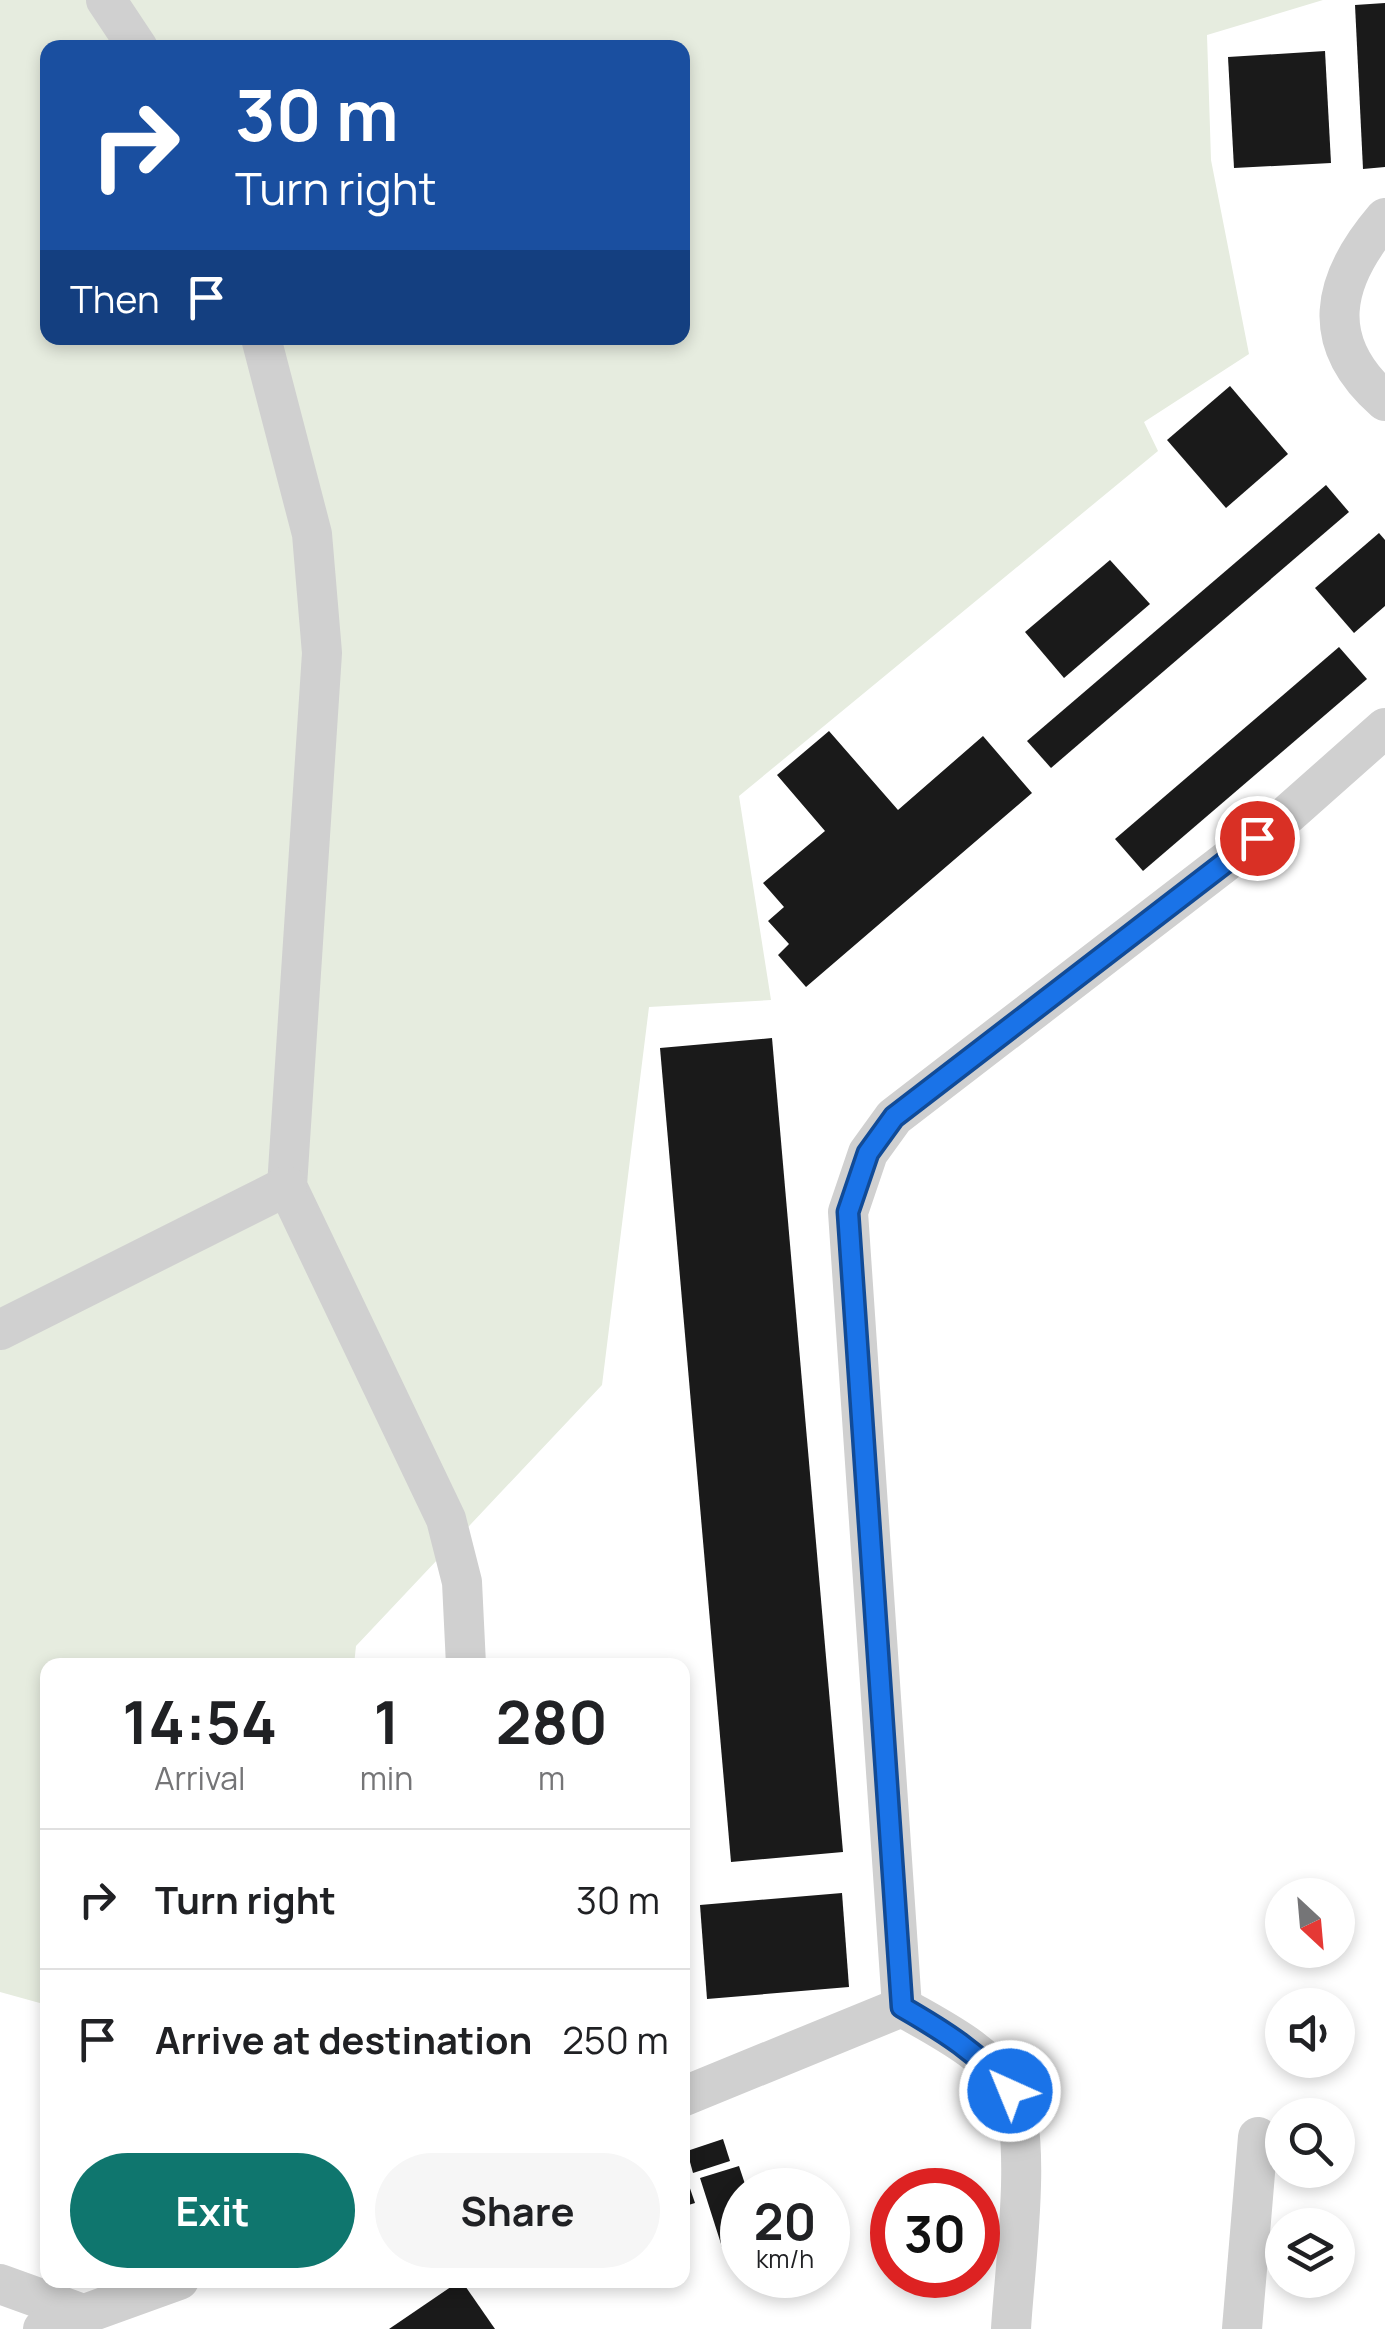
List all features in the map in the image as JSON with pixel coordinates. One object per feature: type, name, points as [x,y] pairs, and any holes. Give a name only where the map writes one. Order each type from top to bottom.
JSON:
[{"type":"street","points":[[106,0],[133,40]]},
{"type":"street","points":[[1385,218],[1363,244],[1346,281],[1336,322],[1349,356],[1368,386],[1385,402]]},
{"type":"street","points":[[263,345],[312,534],[322,653],[287,1186],[446,1519],[462,1582],[466,1658]]},
{"type":"street","points":[[902,2007],[848,1212],[868,1153],[894,1117],[1288,814],[1385,728]]},
{"type":"street","points":[[0,1330],[287,1186]]},
{"type":"street","points":[[690,2094],[902,2007]]},
{"type":"street","points":[[902,2007],[967,2048],[992,2068],[1010,2091],[1022,2132],[1011,2329]]},
{"type":"street","points":[[1242,2329],[1258,2137]]},
{"type":"street","points":[[0,2284],[83,2314]]},
{"type":"street","points":[[43,2329],[156,2288]]},
{"type":"shaded area","points":[[0,0],[1323,0],[1207,35],[1211,160],[1249,354],[1144,422],[1158,451],[739,796],[771,1000],[649,1007],[602,1385],[356,1646],[355,1658],[40,1658],[40,2003],[0,1992]]},
{"type":"building","points":[[1385,3],[1385,167],[1363,169],[1355,5]]},
{"type":"building","points":[[1325,51],[1331,163],[1234,168],[1228,57]]},
{"type":"building","points":[[1230,386],[1288,454],[1226,508],[1167,440]]},
{"type":"building","points":[[1326,485],[1349,512],[1051,768],[1027,741]]},
{"type":"building","points":[[1379,533],[1385,540],[1385,606],[1354,633],[1315,588]]},
{"type":"building","points":[[1110,560],[1150,604],[1064,678],[1025,632]]},
{"type":"building","points":[[1339,647],[1367,679],[1143,871],[1115,839]]},
{"type":"building","points":[[829,731],[898,810],[983,736],[1032,793],[806,987],[778,955],[789,944],[768,921],[784,907],[763,883],[825,831],[777,775]]},
{"type":"building","points":[[772,1038],[843,1852],[731,1862],[660,1048]]},
{"type":"building","points":[[842,1893],[849,1987],[707,1999],[700,1905]]},
{"type":"building","points":[[723,2139],[730,2161],[693,2173],[690,2150]]},
{"type":"building","points":[[720,2172],[720,2241],[700,2178]]},
{"type":"building","points":[[449,2288],[467,2288],[495,2329],[389,2329]]},
{"type":"route","points":[[1010,2091],[992,2068],[967,2048],[902,2007],[848,1212],[868,1153],[894,1117],[1257,838]]}]
